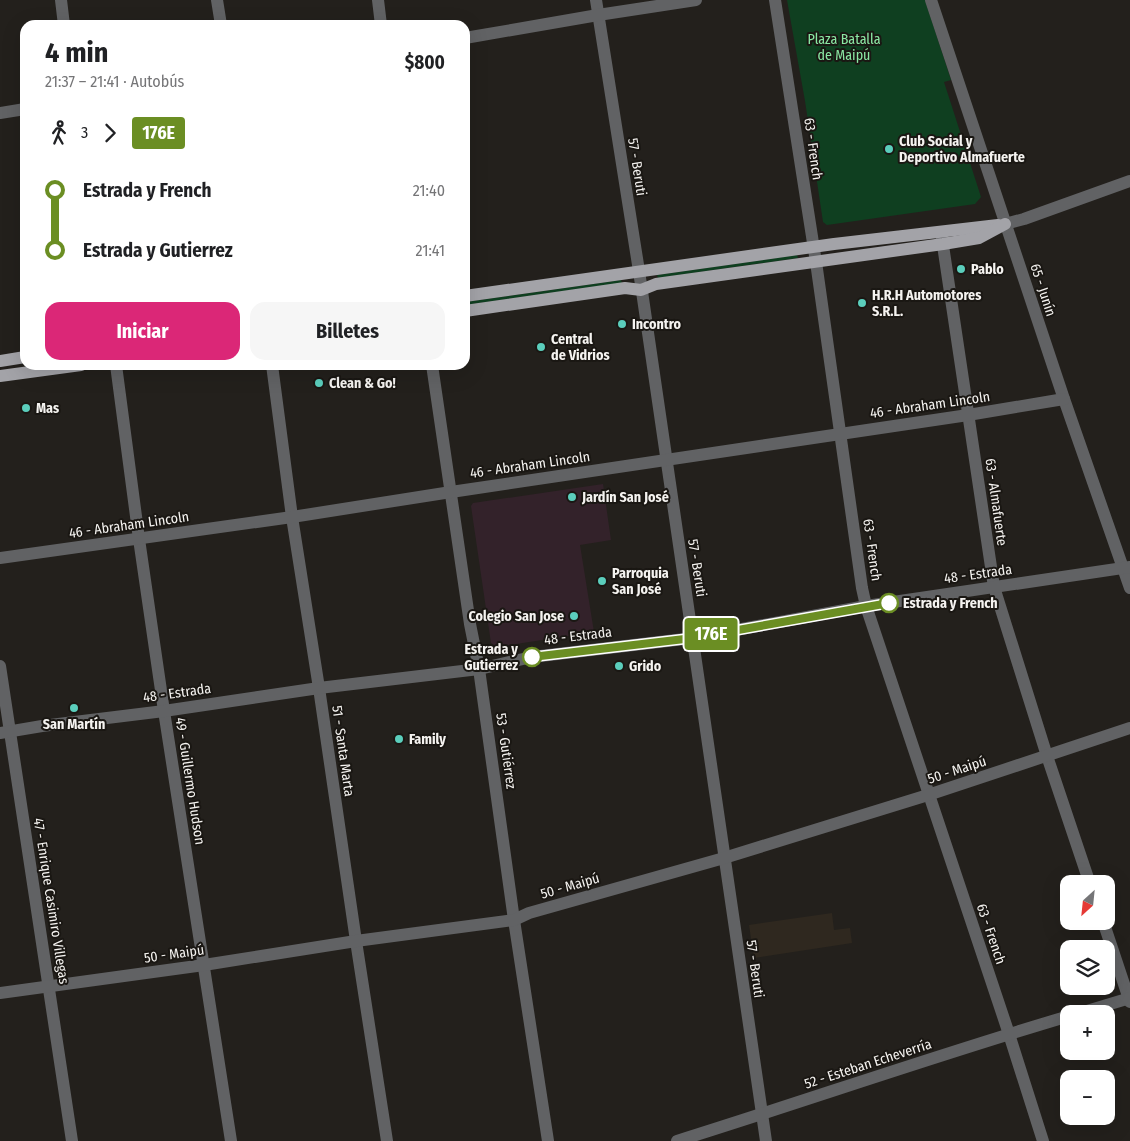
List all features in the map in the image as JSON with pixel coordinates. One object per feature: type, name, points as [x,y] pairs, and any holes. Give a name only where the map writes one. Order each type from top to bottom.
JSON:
[{"type":"main road","points":[[470,295],[813,247],[942,238],[979,238],[1005,224]]},
{"type":"main road","points":[[470,310],[626,288],[641,290],[656,284],[816,262],[942,238]]},
{"type":"main road","points":[[0,361],[20,358]]},
{"type":"main road","points":[[0,376],[44,370]]},
{"type":"street","points":[[61,0],[63,20]]},
{"type":"street","points":[[217,0],[220,20]]},
{"type":"street","points":[[378,0],[380,20]]},
{"type":"street","name":"57 - Beruti","points":[[596,0],[693,638],[766,1141]]},
{"type":"street","points":[[470,37],[696,0]]},
{"type":"street","name":"63 - French","points":[[775,0],[816,262],[866,606],[1043,1141]]},
{"type":"street","name":"65 - Junín","points":[[931,0],[1064,399],[1127,568],[1130,588]]},
{"type":"street","points":[[0,113],[20,110]]},
{"type":"street","points":[[1005,224],[1024,219],[1130,180]]},
{"type":"street","name":"63 - Almafuerte","points":[[942,238],[994,587],[1087,875]]},
{"type":"street","name":"49 - Guillermo Hudson","points":[[117,370],[164,711],[231,1141]]},
{"type":"street","name":"51 - Santa Marta","points":[[273,370],[292,517],[387,1141]]},
{"type":"street","name":"53 - Gutiérrez","points":[[433,370],[470,624],[479,669],[514,920],[548,1141]]},
{"type":"street","name":"46 - Abraham Lincoln","points":[[0,558],[292,517],[841,433],[968,416],[1064,399]]},
{"type":"street","name":"48 - Estrada","points":[[5,732],[319,688],[479,669],[532,657],[693,638],[866,606],[1127,568]]},
{"type":"street","name":"47 - Enrique Casimiro Villegas","points":[[0,666],[5,732],[72,1141]]},
{"type":"street","name":"50 - Maipú","points":[[0,993],[514,920],[529,913],[724,858],[928,795],[1130,728]]},
{"type":"street","points":[[1106,930],[1130,1000],[1111,1005]]},
{"type":"street","name":"52 - Esteban Echeverría","points":[[677,1141],[1060,1019]]},
{"type":"shaded area","points":[[603,484],[611,540],[580,545],[594,632],[497,647],[491,643],[471,506],[473,503]]},
{"type":"shaded area","points":[[832,913],[834,930],[850,928],[852,943],[754,958],[749,925]]},
{"type":"green space","name":"Plaza Batalla de Maipú","points":[[787,0],[925,0],[951,80],[944,82],[981,197],[975,204],[827,225],[823,222],[805,101]]},
{"type":"green space","points":[[797,255],[798,258],[658,278],[657,275]]},
{"type":"green space","points":[[621,280],[622,283],[470,304],[470,301]]},
{"type":"bus line","name":"176E","points":[[532,657],[693,638],[889,603]]},
{"type":"place","name":"Club Social y Deportivo Almafuerte","points":[[889,149]]},
{"type":"place","name":"Pablo","points":[[961,269]]},
{"type":"place","name":"H.R.H Automotores S.R.L.","points":[[862,303]]},
{"type":"place","name":"Incontro","points":[[622,324]]},
{"type":"place","name":"Central de Vidrios","points":[[541,347]]},
{"type":"place","name":"Clean & Go!","points":[[319,383]]},
{"type":"place","name":"Mas","points":[[26,408]]},
{"type":"place","name":"Jardín San José","points":[[572,497]]},
{"type":"place","name":"Parroquia San José","points":[[602,581]]},
{"type":"place","name":"Estrada y French","points":[[889,603]]},
{"type":"place","name":"Colegio San Jose","points":[[574,616]]},
{"type":"place","name":"Estrada y Gutierrez","points":[[532,657]]},
{"type":"place","name":"Grido","points":[[619,666]]},
{"type":"place","name":"San Martín","points":[[74,708]]},
{"type":"place","name":"Family","points":[[399,739]]}]
